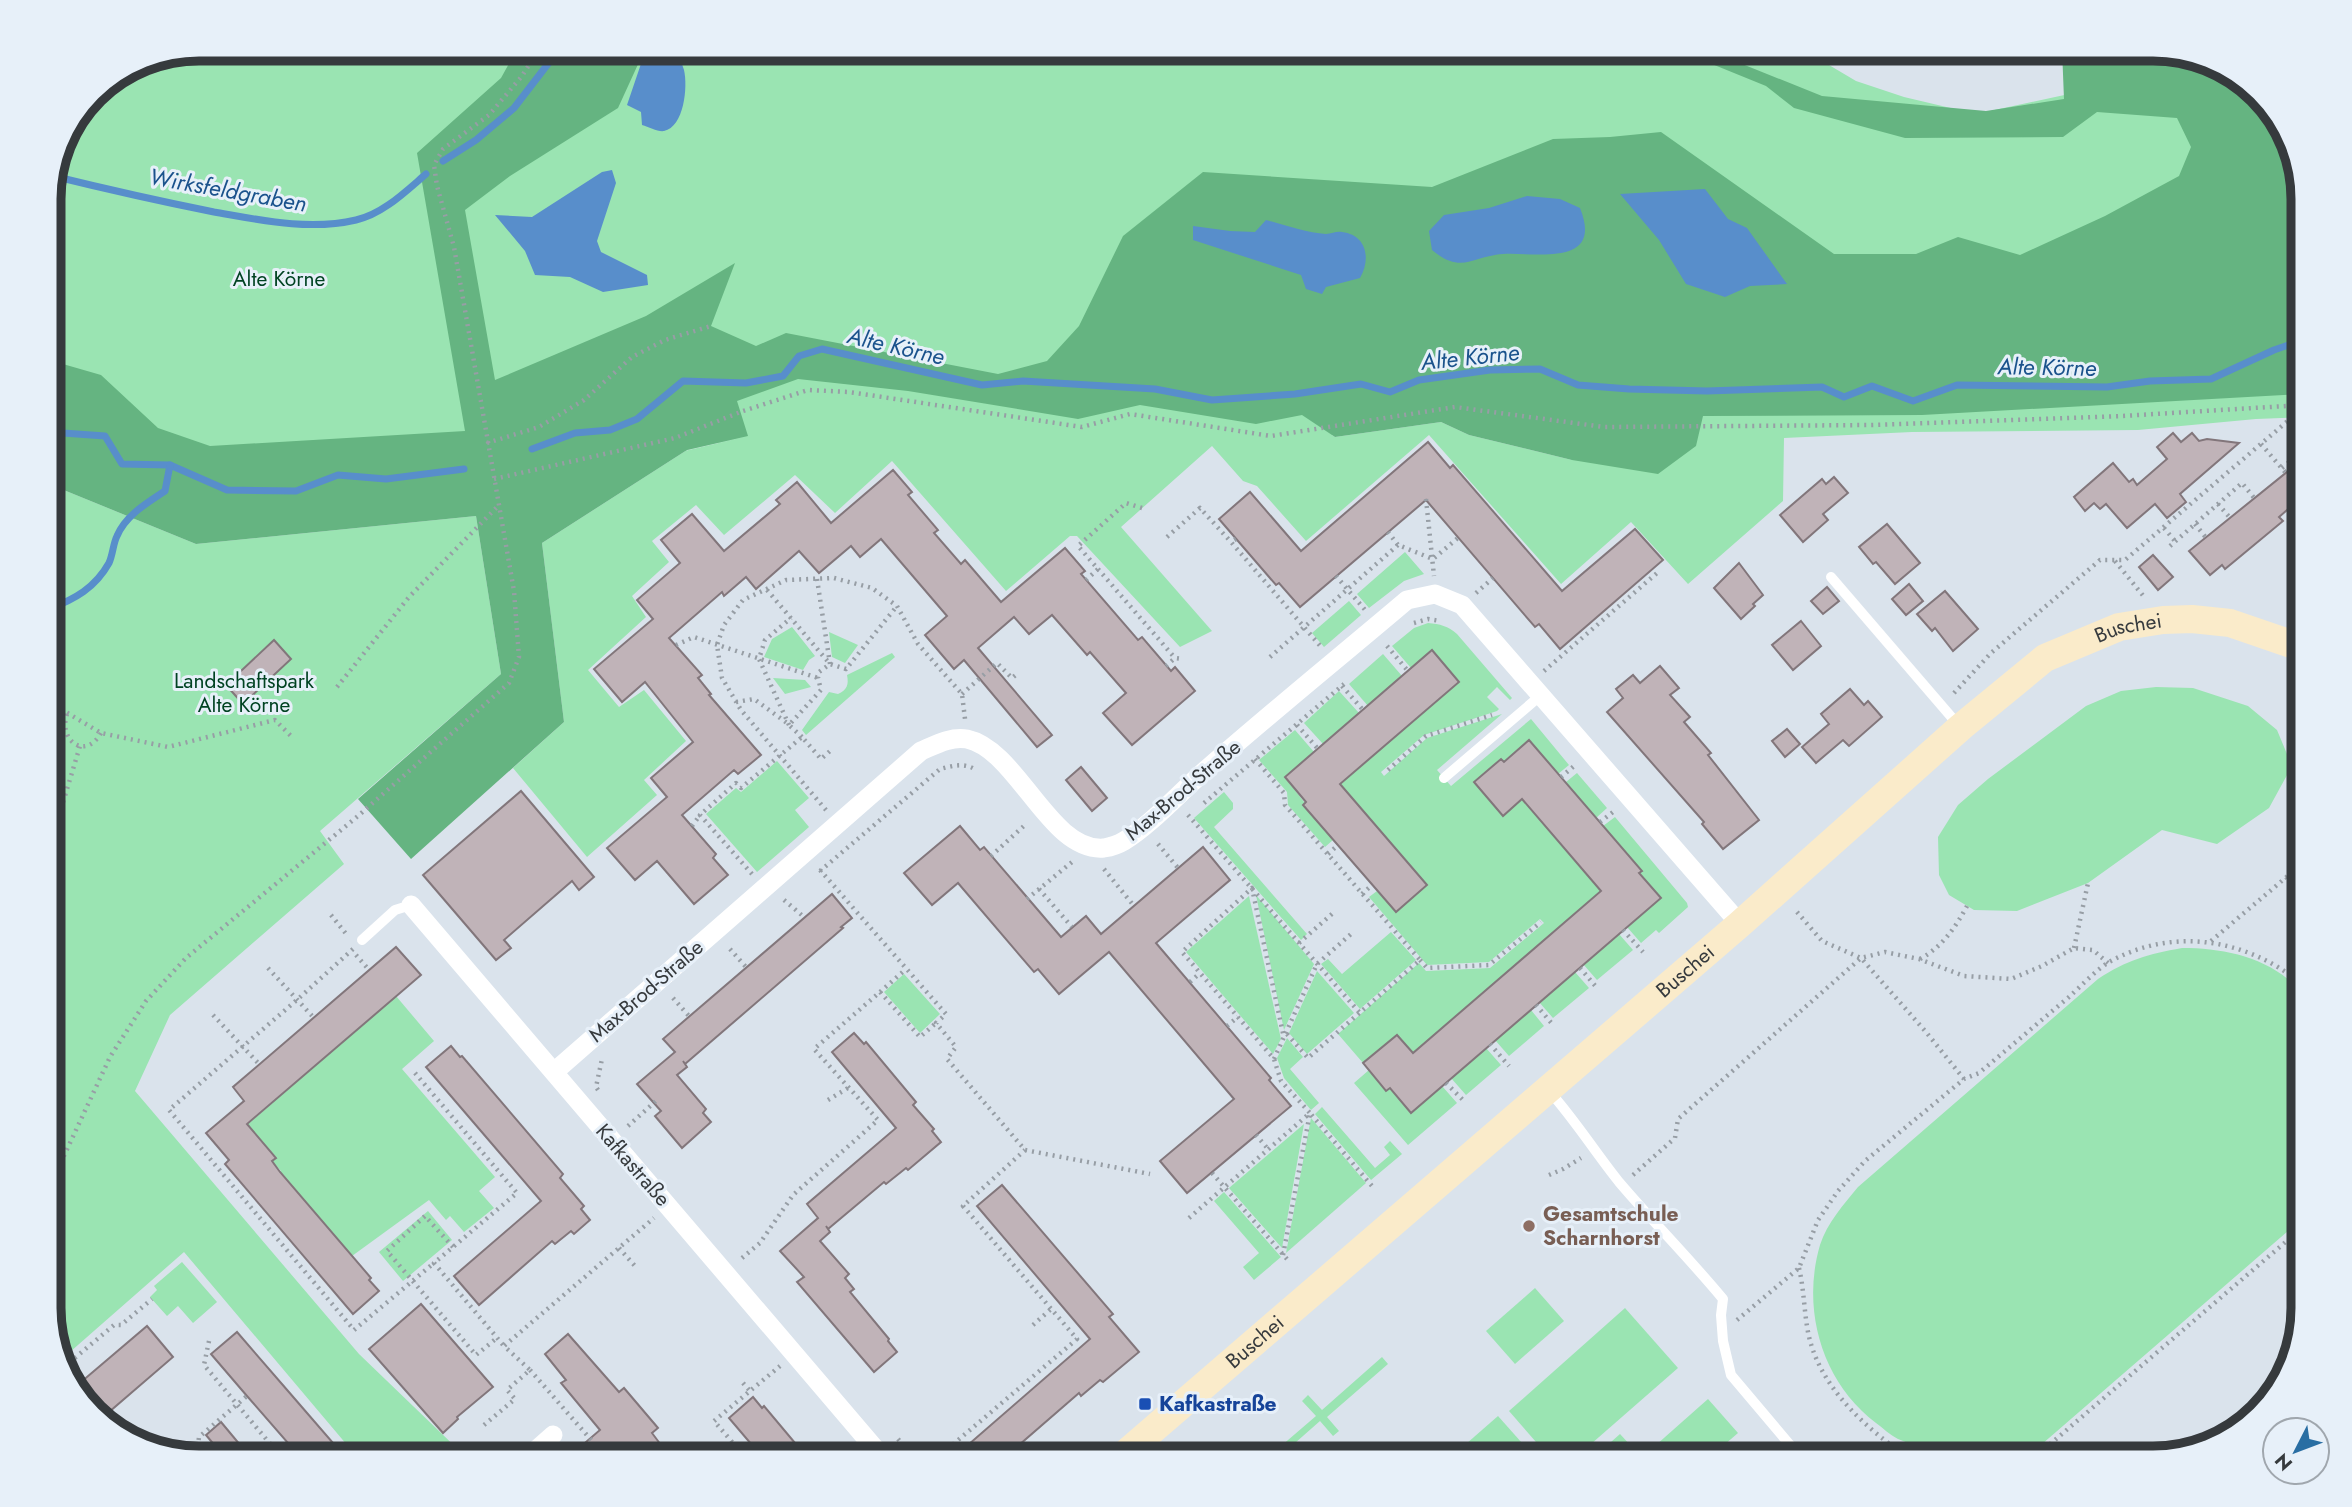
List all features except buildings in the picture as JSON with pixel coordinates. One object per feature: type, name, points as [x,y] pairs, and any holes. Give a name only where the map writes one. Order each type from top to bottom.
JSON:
[{"type":"street","name":"Max-Brod-Straße","points":[[554,1072],[921,751],[945,741],[966,739],[990,751],[1066,836],[1085,846],[1104,848],[1123,842],[1407,600],[1435,594]]},
{"type":"street","points":[[1435,594],[1462,605],[1740,924]]},
{"type":"street","name":"Buschei","points":[[1134,1446],[1740,924],[1961,727],[2045,658],[2119,627],[2163,620],[2203,619],[2230,623],[2291,644]]},
{"type":"street","name":"Kafkastraße","points":[[411,905],[873,1446]]},
{"type":"street","points":[[541,1446],[554,1435]]},
{"type":"lane","points":[[1831,577],[1961,727]]},
{"type":"lane","points":[[1444,778],[1540,696]]},
{"type":"lane","points":[[357,945],[395,910],[411,905]]},
{"type":"lane","points":[[1547,1089],[1574,1119],[1598,1156],[1622,1185],[1723,1299],[1721,1315],[1731,1375],[1791,1446]]},
{"type":"path","points":[[62,1160],[110,1057],[146,1001],[186,958],[358,817],[509,682],[519,657],[514,592],[454,247],[437,186],[435,164],[443,149],[489,114],[531,62]]},
{"type":"path","points":[[487,443],[539,427],[584,400],[632,357],[665,340],[711,326]]},
{"type":"path","points":[[494,479],[675,438],[743,411],[808,390],[849,392],[1082,427],[1130,414],[1271,436],[1455,407],[1604,427],[1873,425],[2291,408]]},
{"type":"path","points":[[1954,693],[1991,653],[2100,560],[2126,560],[2291,418]]},
{"type":"path","points":[[2261,444],[2291,479]]},
{"type":"path","points":[[2282,468],[2291,461]]},
{"type":"path","points":[[2170,546],[2242,483],[2255,499]]},
{"type":"path","points":[[1426,499],[1435,594]]},
{"type":"path","points":[[1142,508],[1126,503],[1078,546],[1175,658],[1184,659]]},
{"type":"path","points":[[2218,504],[2231,519]]},
{"type":"path","points":[[337,687],[409,597],[498,506]]},
{"type":"path","points":[[1167,537],[1200,508],[1233,540],[1334,662]]},
{"type":"path","points":[[2195,524],[2207,539]]},
{"type":"path","points":[[2164,528],[2175,541]]},
{"type":"path","points":[[1388,532],[1398,545],[1433,559]]},
{"type":"path","points":[[1433,559],[1459,537]]},
{"type":"path","points":[[1270,657],[1398,545]]},
{"type":"path","points":[[2114,560],[2147,600]]},
{"type":"path","points":[[1086,580],[1098,569]]},
{"type":"path","points":[[1336,576],[1378,625]]},
{"type":"path","points":[[838,824],[736,702],[722,678],[717,645],[724,625],[743,600],[786,580],[834,578],[872,588],[897,606],[918,644],[962,694],[966,739]]},
{"type":"path","points":[[817,579],[830,664]]},
{"type":"path","points":[[766,590],[806,640],[830,664],[846,669],[897,606]]},
{"type":"path","points":[[789,725],[759,659],[765,640],[791,618]]},
{"type":"path","points":[[1412,624],[1428,619],[1450,622]]},
{"type":"path","points":[[676,645],[694,637],[818,678]]},
{"type":"path","points":[[1378,654],[1395,639]]},
{"type":"path","points":[[1387,646],[1408,671]]},
{"type":"path","points":[[1166,666],[1175,658]]},
{"type":"path","points":[[962,694],[997,663],[1012,678],[1017,674]]},
{"type":"path","points":[[789,725],[821,690],[818,678],[823,667],[830,664]]},
{"type":"path","points":[[1189,816],[1351,678]]},
{"type":"path","points":[[1342,686],[1363,710]]},
{"type":"path","points":[[736,702],[754,699],[789,725],[821,759],[830,751]]},
{"type":"path","points":[[62,710],[102,733],[168,747],[275,720],[291,736]]},
{"type":"path","points":[[67,713],[65,728],[68,736],[80,746],[96,743],[102,733]]},
{"type":"path","points":[[1297,725],[1318,749]]},
{"type":"path","points":[[692,826],[736,783],[741,788],[802,737]]},
{"type":"path","points":[[1240,741],[1284,793],[1285,805],[1427,968],[1489,965],[1541,922]]},
{"type":"path","points":[[62,806],[80,746]]},
{"type":"path","points":[[1566,756],[1581,775]]},
{"type":"path","points":[[1388,770],[1402,757]]},
{"type":"path","points":[[811,878],[940,769],[958,765],[972,767],[984,776]]},
{"type":"path","points":[[1561,777],[1574,766]]},
{"type":"path","points":[[1174,798],[1333,986],[1350,1000],[1359,1012]]},
{"type":"path","points":[[1605,802],[1621,821]]},
{"type":"path","points":[[1600,822],[1613,812]]},
{"type":"path","points":[[1017,814],[1034,833]]},
{"type":"path","points":[[701,815],[764,888]]},
{"type":"path","points":[[991,856],[1026,824]]},
{"type":"path","points":[[1150,851],[1168,835]]},
{"type":"path","points":[[1158,844],[1178,868]]},
{"type":"path","points":[[1328,854],[1338,845]]},
{"type":"path","points":[[805,853],[946,1014],[920,1037],[880,992]]},
{"type":"path","points":[[1067,857],[1079,864]]},
{"type":"path","points":[[1027,899],[1073,861]]},
{"type":"path","points":[[1095,868],[1104,869],[1113,865]]},
{"type":"path","points":[[1104,869],[1134,905]]},
{"type":"path","points":[[2210,942],[2291,873]]},
{"type":"path","points":[[2286,877],[2291,883]]},
{"type":"path","points":[[2074,947],[2088,883]]},
{"type":"path","points":[[1362,894],[1372,885]]},
{"type":"path","points":[[1252,888],[1182,952],[1274,1059],[1282,1081],[1372,1186]]},
{"type":"path","points":[[1252,888],[1284,1035],[1308,1058],[1420,960]]},
{"type":"path","points":[[1039,889],[1072,928]]},
{"type":"path","points":[[775,909],[793,893]]},
{"type":"path","points":[[785,900],[803,918]]},
{"type":"path","points":[[1919,959],[1933,951],[1954,929],[1967,906]]},
{"type":"path","points":[[1797,912],[1822,941],[1861,958],[1964,1079]]},
{"type":"path","points":[[1299,943],[1333,914]]},
{"type":"path","points":[[331,915],[357,945],[369,971]]},
{"type":"path","points":[[1623,930],[1643,952]]},
{"type":"path","points":[[1274,1059],[1317,964],[1351,934]]},
{"type":"path","points":[[720,957],[739,941]]},
{"type":"path","points":[[1723,1332],[1799,1268],[1818,1220],[1838,1191],[1865,1161],[1964,1079],[1979,1073],[2108,963],[2142,949],[2164,944],[2210,942],[2270,961],[2291,976]]},
{"type":"path","points":[[357,945],[169,1111],[354,1329],[517,1193],[415,1073]]},
{"type":"path","points":[[1622,1185],[1675,1138],[1678,1119],[1861,958],[1885,952],[1919,959],[1964,975],[2011,979],[2042,966],[2074,947],[2093,950],[2108,963]]},
{"type":"path","points":[[730,949],[746,968]]},
{"type":"path","points":[[268,968],[314,1017]]},
{"type":"path","points":[[1580,968],[1598,989]]},
{"type":"path","points":[[742,1258],[760,1243],[793,1195],[877,1120],[814,1049],[906,969]]},
{"type":"path","points":[[1189,982],[1200,973]]},
{"type":"path","points":[[663,1007],[683,989]]},
{"type":"path","points":[[673,998],[689,1016]]},
{"type":"path","points":[[1536,1005],[1554,1026]]},
{"type":"path","points":[[213,1015],[260,1065]]},
{"type":"path","points":[[1227,1026],[1238,1017]]},
{"type":"path","points":[[936,1023],[956,1047],[947,1059],[1025,1150],[1150,1174]]},
{"type":"path","points":[[1490,1044],[1509,1066]]},
{"type":"path","points":[[604,1097],[596,1087],[600,1061],[610,1052]]},
{"type":"path","points":[[1446,1083],[1465,1102]]},
{"type":"path","points":[[828,1100],[848,1088]]},
{"type":"path","points":[[628,1126],[657,1100]]},
{"type":"path","points":[[1189,1218],[1310,1113]]},
{"type":"path","points":[[1212,1172],[1285,1257],[1310,1113]]},
{"type":"path","points":[[620,1116],[636,1136]]},
{"type":"path","points":[[1256,1135],[1268,1149]]},
{"type":"path","points":[[951,1446],[1077,1339],[963,1206],[1025,1150]]},
{"type":"path","points":[[1549,1175],[1579,1158],[1598,1156]]},
{"type":"path","points":[[504,1346],[668,1206]]},
{"type":"path","points":[[453,1247],[425,1216],[387,1251],[476,1355],[497,1338]]},
{"type":"path","points":[[2048,1446],[2291,1237]]},
{"type":"path","points":[[619,1248],[636,1267]]},
{"type":"path","points":[[734,1249],[750,1268]]},
{"type":"path","points":[[434,1263],[504,1346],[530,1370],[593,1442]]},
{"type":"path","points":[[1799,1268],[1805,1296],[1808,1334],[1821,1368],[1841,1400],[1892,1446]]},
{"type":"path","points":[[72,1360],[114,1325],[121,1325],[152,1299]]},
{"type":"path","points":[[1033,1325],[1051,1309]]},
{"type":"path","points":[[209,1341],[204,1366],[272,1446]]},
{"type":"path","points":[[736,1446],[714,1421],[794,1354]]},
{"type":"path","points":[[484,1425],[515,1399],[507,1390],[530,1370]]},
{"type":"path","points":[[743,1383],[750,1391]]},
{"type":"path","points":[[198,1446],[199,1437],[247,1396]]},
{"type":"path","points":[[894,1434],[904,1446]]},
{"type":"green space","points":[[1705,61],[1735,61],[1822,96],[1986,111],[2064,99],[2062,61],[2170,62],[2214,76],[2244,96],[2262,115],[2280,147],[2290,182],[2291,200],[2291,395],[1922,415],[1703,416],[1696,446],[1658,474],[1572,460],[1469,435],[1441,422],[1335,437],[1302,415],[1256,424],[1140,405],[1078,419],[908,391],[798,379],[737,401],[748,436],[687,450],[542,543],[564,722],[411,859],[358,799],[501,674],[476,516],[196,544],[62,489],[62,364],[101,375],[158,428],[210,446],[465,431],[417,153],[501,78],[510,62],[639,62],[618,108],[510,176],[465,210],[495,380],[646,316],[735,263],[711,326],[756,346],[786,333],[998,374],[1047,361],[1079,326],[1123,236],[1203,172],[1432,187],[1553,139],[1661,132],[1834,254],[1916,254],[1958,237],[2020,255],[2105,216],[2179,176],[2191,147],[2177,118],[2097,112],[2063,137],[1905,138],[1794,108],[1766,86]]},
{"type":"green space","name":"Alte Körne","points":[[1823,61],[1856,81],[1904,97],[1976,114],[2069,94],[2067,61],[2152,61],[2170,62],[2197,69],[2214,76],[2244,96],[2272,130],[2286,164],[2290,182],[2291,418],[2138,430],[1912,432],[1784,438],[1783,501],[1688,584],[1631,522],[1561,584],[1429,435],[1306,541],[1257,486],[1243,481],[1212,446],[1121,527],[1212,631],[1180,647],[1077,536],[1070,536],[1006,591],[892,461],[835,513],[795,475],[724,535],[696,505],[652,541],[669,562],[632,596],[646,617],[588,670],[619,707],[644,690],[686,741],[644,780],[657,795],[587,857],[513,768],[564,722],[542,543],[686,451],[507,493],[62,451],[62,191],[72,147],[96,108],[115,90],[138,76],[173,64],[191,62]],"holes":[[[1460,415],[1572,460],[1469,435],[1441,422],[1335,437],[1332,435]]]},
{"type":"green space","name":"Landschaftspark Alte Körne","points":[[62,489],[196,544],[476,516],[501,674],[320,831],[344,864],[170,1015],[135,1091],[359,1354],[455,1446],[348,1446],[184,1252],[69,1353],[62,1316]]},
{"type":"green space","points":[[1405,552],[1424,574],[1404,581],[1369,608],[1357,594]]},
{"type":"green space","points":[[1349,601],[1361,615],[1324,647],[1312,633]]},
{"type":"green space","points":[[1428,623],[1444,626],[1457,634],[1512,698],[1510,700],[1497,687],[1487,697],[1499,709],[1497,711],[1424,735],[1381,772],[1384,776],[1427,738],[1502,714],[1437,770],[1451,786],[1531,719],[1569,765],[1558,774],[1529,740],[1504,762],[1500,759],[1474,782],[1503,815],[1522,799],[1601,891],[1413,1053],[1397,1035],[1363,1063],[1338,1034],[1419,963],[1426,971],[1490,968],[1544,923],[1540,919],[1489,962],[1427,965],[1369,897],[1377,891],[1396,912],[1427,885],[1340,784],[1459,682],[1432,650],[1411,668],[1392,646],[1414,628]]},
{"type":"green space","points":[[792,627],[815,656],[803,670],[764,657],[772,639]]},
{"type":"green space","points":[[829,632],[858,645],[845,663],[832,657]]},
{"type":"green space","points":[[892,653],[895,657],[806,735],[802,730],[829,692],[838,694],[847,687],[847,675]]},
{"type":"green space","points":[[1383,654],[1402,676],[1368,706],[1349,684]]},
{"type":"green space","points":[[773,678],[805,680],[811,687],[785,694]]},
{"type":"green space","points":[[2156,687],[2193,688],[2248,706],[2277,730],[2291,764],[2269,808],[2217,844],[2162,830],[2088,883],[2017,911],[1974,910],[1949,895],[1939,875],[1938,837],[1958,805],[1988,779],[2086,706],[2121,691]]},
{"type":"green space","points":[[1339,691],[1359,713],[1323,744],[1304,723]]},
{"type":"green space","points":[[1295,730],[1314,752],[1285,777],[1333,840],[1325,847],[1288,805],[1287,792],[1259,760]]},
{"type":"green space","points":[[777,761],[809,798],[795,810],[809,827],[757,872],[706,814],[736,788],[741,792]]},
{"type":"green space","points":[[1577,773],[1607,808],[1596,818],[1566,782]]},
{"type":"green space","points":[[1224,792],[1233,803],[1233,809],[1214,827],[1307,934],[1301,940],[1194,818]]},
{"type":"green space","points":[[1615,817],[1688,907],[1659,933],[1656,930],[1641,943],[1627,927],[1660,898],[1639,873],[1642,871],[1603,826]]},
{"type":"green space","points":[[1256,895],[1314,964],[1284,1030]]},
{"type":"green space","points":[[1249,896],[1281,1039],[1273,1054],[1186,952]]},
{"type":"green space","points":[[1391,932],[1416,960],[1360,1009],[1321,964],[1328,959],[1342,974]]},
{"type":"green space","points":[[1619,934],[1633,950],[1597,980],[1583,964]]},
{"type":"green space","points":[[2182,948],[2199,948],[2232,953],[2263,964],[2291,982],[2291,1228],[2040,1446],[1921,1446],[1895,1437],[1857,1406],[1842,1387],[1821,1343],[1813,1294],[1820,1245],[1827,1229],[1858,1187],[2098,979],[2119,967]]},
{"type":"green space","points":[[1317,971],[1354,1013],[1307,1054],[1289,1033]]},
{"type":"green space","points":[[1575,972],[1589,988],[1553,1018],[1539,1002]]},
{"type":"green space","points":[[904,974],[940,1014],[920,1033],[884,992]]},
{"type":"green space","points":[[396,996],[434,1041],[402,1069],[495,1177],[479,1191],[494,1208],[464,1232],[450,1216],[446,1220],[429,1200],[352,1256],[278,1174],[281,1171],[272,1161],[276,1157],[254,1132],[243,1128]]},
{"type":"green space","points":[[1531,1010],[1544,1026],[1509,1056],[1495,1040]]},
{"type":"green space","points":[[1287,1038],[1303,1057],[1290,1069],[1319,1103],[1311,1110],[1284,1078],[1277,1058]]},
{"type":"green space","points":[[1486,1048],[1501,1065],[1466,1095],[1451,1078]]},
{"type":"green space","points":[[1369,1070],[1390,1088],[1411,1112],[1442,1086],[1457,1103],[1408,1145],[1354,1083]]},
{"type":"green space","points":[[1322,1107],[1375,1168],[1390,1155],[1384,1147],[1390,1141],[1402,1154],[1371,1180],[1315,1114]]},
{"type":"green space","points":[[1311,1118],[1366,1183],[1286,1253]]},
{"type":"green space","points":[[1304,1124],[1282,1248],[1229,1188]]},
{"type":"green space","points":[[1224,1192],[1281,1257],[1254,1280],[1243,1267],[1259,1253],[1214,1201]]},
{"type":"green space","points":[[428,1211],[452,1240],[403,1281],[379,1252]]},
{"type":"green space","points":[[182,1262],[217,1302],[193,1323],[178,1306],[167,1316],[150,1297],[157,1290],[154,1286]]},
{"type":"green space","points":[[1535,1288],[1564,1321],[1515,1364],[1486,1331]]},
{"type":"green space","points":[[1625,1308],[1678,1368],[1589,1446],[1540,1446],[1509,1411]]},
{"type":"green space","points":[[1382,1357],[1388,1364],[1327,1417],[1339,1431],[1333,1436],[1320,1421],[1292,1446],[1281,1446],[1316,1416],[1302,1401],[1308,1395],[1322,1410]]},
{"type":"green space","points":[[1708,1399],[1738,1433],[1723,1446],[1655,1446]]},
{"type":"green space","points":[[1498,1416],[1525,1446],[1464,1446]]},
{"type":"green space","points":[[1620,1434],[1631,1446],[1606,1446]]},
{"type":"water","points":[[642,62],[681,62],[685,96],[680,114],[671,128],[664,131],[642,125],[641,112],[627,105]]},
{"type":"water","points":[[612,170],[616,183],[597,241],[601,252],[647,275],[648,285],[603,292],[570,277],[535,275],[525,251],[495,215],[532,217],[602,172]]},
{"type":"water","points":[[1705,189],[1728,219],[1747,228],[1787,284],[1750,286],[1725,297],[1686,284],[1659,240],[1620,194]]},
{"type":"water","points":[[1527,196],[1560,199],[1580,208],[1585,227],[1583,240],[1575,248],[1563,253],[1492,255],[1459,263],[1432,250],[1429,231],[1444,215],[1489,208]]},
{"type":"water","points":[[1266,220],[1311,232],[1342,232],[1357,238],[1362,243],[1366,256],[1360,278],[1326,287],[1322,294],[1306,289],[1301,275],[1193,240],[1193,226],[1255,232]]},
{"type":"waterway","name":"Wirksfeldgraben","points":[[443,161],[476,140],[514,108],[550,62]]},
{"type":"waterway","name":"Wirksfeldgraben","points":[[63,178],[214,212],[285,223],[320,225],[356,220],[376,213],[426,174]]},
{"type":"waterway","name":"Alte Körne","points":[[532,449],[575,433],[610,430],[637,419],[683,381],[746,383],[783,376],[799,356],[822,349],[982,385],[1023,381],[1155,389],[1212,400],[1295,394],[1361,384],[1390,392],[1419,380],[1490,370],[1540,369],[1578,385],[1707,391],[1822,387],[1844,397],[1872,386],[1913,401],[1957,385],[2107,387],[2150,381],[2211,379],[2291,344]]},
{"type":"waterway","name":"Alte Körne","points":[[62,433],[105,436],[122,464],[170,465],[227,490],[296,491],[338,475],[386,479],[464,469]]},
{"type":"waterway","points":[[62,603],[91,586],[103,572],[126,522],[165,491],[170,465]]},
{"type":"place","name":"Gesamtschule Scharnhorst","points":[[1529,1226]]},
{"type":"place","name":"Kafkastraße","points":[[1145,1404]]}]
